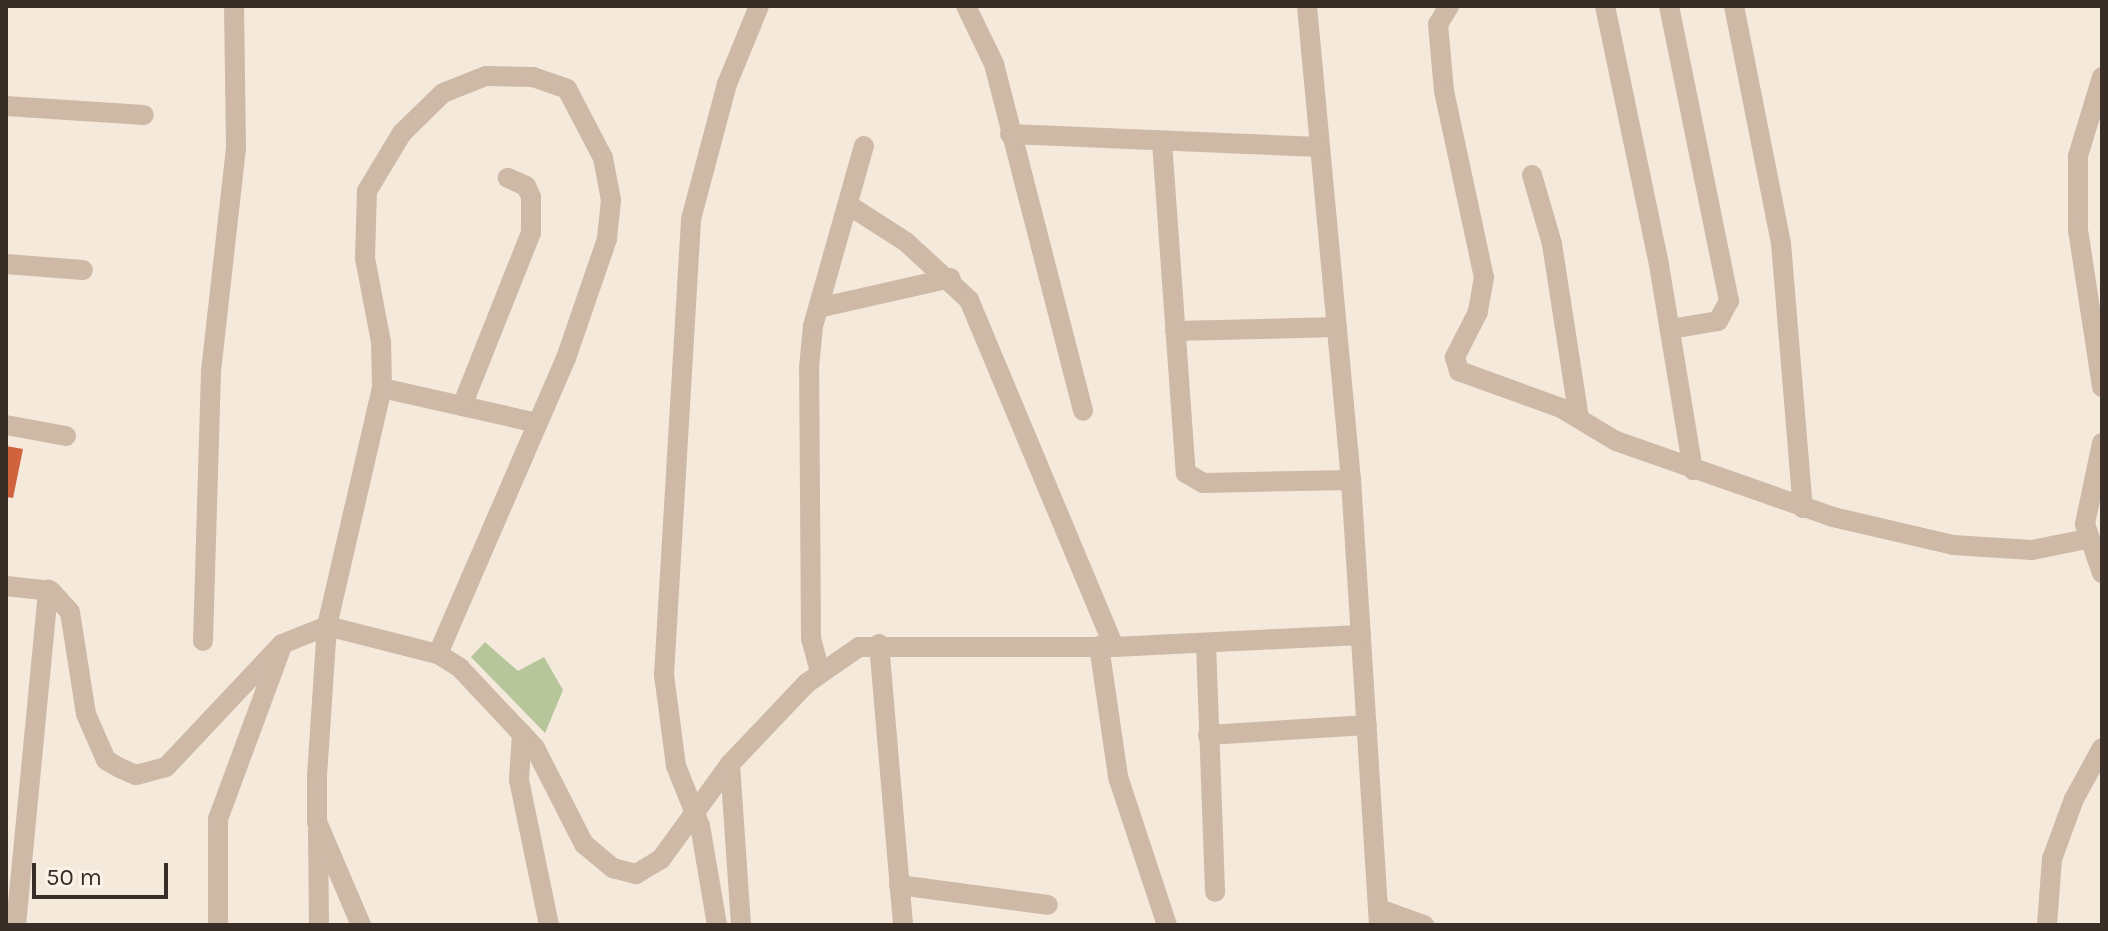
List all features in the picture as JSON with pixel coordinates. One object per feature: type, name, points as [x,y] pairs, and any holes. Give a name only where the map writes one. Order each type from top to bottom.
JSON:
[{"type":"street","points":[[203,641],[211,371],[236,148],[234,6]]},
{"type":"street","points":[[717,925],[693,812],[676,766],[664,675],[691,219],[722,99],[759,6]]},
{"type":"street","points":[[966,6],[985,35],[1083,411]]},
{"type":"street","points":[[1307,6],[1351,480],[1379,917],[1424,925]]},
{"type":"street","points":[[1449,6],[1438,24],[1444,91],[1484,288],[1456,365],[1466,377],[1579,418],[1616,441],[1803,508],[1953,545],[2032,550],[2087,539]]},
{"type":"street","points":[[1605,6],[1670,329],[1693,470]]},
{"type":"street","points":[[1669,6],[1729,301],[1718,321],[1670,329]]},
{"type":"street","points":[[1734,6],[1781,243],[1803,508]]},
{"type":"street","points":[[319,925],[319,686],[327,626],[382,388],[363,213],[377,172],[402,133],[443,93],[486,76],[554,81],[576,102],[603,158],[610,217],[601,265],[438,654]]},
{"type":"street","points":[[2102,77],[2096,111],[2078,156],[2078,230],[2102,387]]},
{"type":"street","points":[[6,106],[144,115]]},
{"type":"street","points":[[1010,134],[1320,147]]},
{"type":"street","points":[[1162,142],[1184,464],[1193,480],[1351,480]]},
{"type":"street","points":[[820,672],[811,638],[809,422],[818,308],[850,206],[864,146]]},
{"type":"street","points":[[1532,175],[1552,244],[1579,418]]},
{"type":"street","points":[[462,406],[531,233],[531,197],[526,186],[508,178]]},
{"type":"street","points":[[850,206],[951,278],[969,300],[1106,646],[1118,777],[1167,925]]},
{"type":"street","points":[[6,264],[83,270]]},
{"type":"street","points":[[818,308],[951,278]]},
{"type":"street","points":[[1175,331],[1337,327]]},
{"type":"street","points":[[382,388],[537,423]]},
{"type":"street","points":[[6,425],[66,436]]},
{"type":"street","points":[[2102,443],[2087,539],[2102,573]]},
{"type":"street","points":[[6,586],[48,590],[74,620],[95,740],[106,760],[136,775],[152,774],[179,758],[282,644],[327,626],[438,654],[522,733],[584,844],[613,868],[636,874],[650,868],[730,764],[820,672],[859,647],[879,644],[1206,644],[1361,635]]},
{"type":"street","points":[[12,914],[27,756],[48,590]]},
{"type":"street","points":[[218,925],[218,819],[282,644]]},
{"type":"street","points":[[879,644],[903,925]]},
{"type":"street","points":[[1206,644],[1215,892]]},
{"type":"street","points":[[1208,735],[1367,725]]},
{"type":"street","points":[[522,733],[519,780],[549,925]]},
{"type":"street","points":[[2047,925],[2052,859],[2074,799],[2102,748]]},
{"type":"street","points":[[6,753],[27,756]]},
{"type":"street","points":[[730,764],[741,925]]},
{"type":"street","points":[[317,822],[361,925]]},
{"type":"street","points":[[899,885],[1048,905]]},
{"type":"green space","points":[[485,642],[518,671],[544,657],[563,690],[545,733],[471,657]]},
{"type":"building","points":[[6,446],[23,449],[13,498],[6,497]]}]
